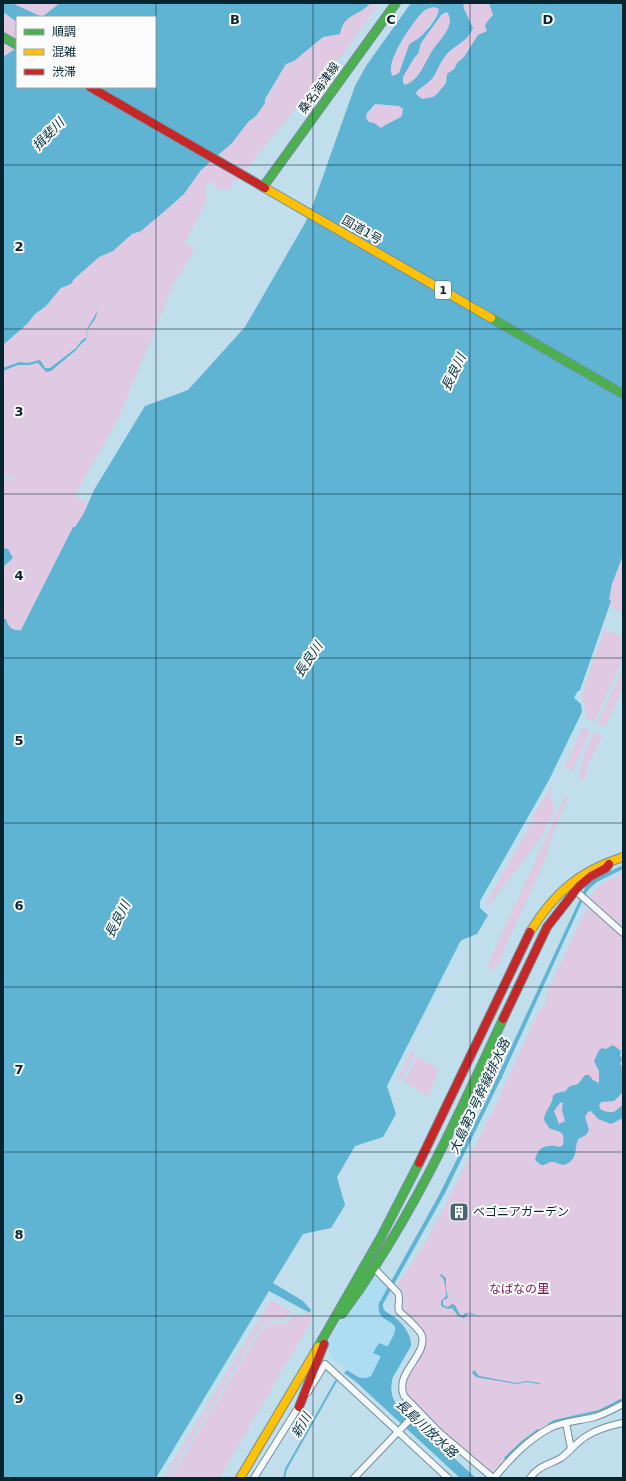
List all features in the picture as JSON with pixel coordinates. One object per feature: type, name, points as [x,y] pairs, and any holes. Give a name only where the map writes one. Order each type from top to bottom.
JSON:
[{"type":"main road","name":"桑名海津線","points":[[265,184],[396,3]]},
{"type":"main road","points":[[3,37],[16,44]]},
{"type":"main road","name":"国道1号","points":[[92,88],[265,184],[623,394]]},
{"type":"main road","points":[[240,1478],[329,1327],[399,1203],[461,1081],[528,935],[538,918],[558,893],[580,875],[611,860],[623,857]]},
{"type":"main road","points":[[299,1406],[325,1343],[329,1327],[342,1314],[375,1269],[426,1180],[473,1085],[547,927],[578,893],[590,877],[607,867],[611,860]]},
{"type":"street","points":[[578,893],[623,933]]},
{"type":"street","points":[[375,1269],[400,1296],[398,1306],[399,1311],[422,1336],[420,1349],[402,1382],[402,1391],[404,1396],[440,1433],[494,1478],[513,1456],[550,1428],[595,1417],[623,1404]]},
{"type":"street","points":[[254,1478],[325,1364],[399,1430],[448,1478]]},
{"type":"street","points":[[354,1478],[418,1411]]},
{"type":"street","points":[[566,1423],[571,1449]]},
{"type":"street","points":[[530,1478],[540,1467],[560,1458],[584,1438],[608,1426],[623,1423]]},
{"type":"shaded area","points":[[380,1278],[389,1286],[379,1303],[384,1318],[394,1325],[395,1331],[388,1346],[379,1343],[380,1358],[371,1376],[363,1378],[347,1370],[331,1358],[327,1344],[345,1314],[355,1306],[371,1280]]},
{"type":"green space","points":[[12,3],[60,3],[43,16],[40,16]]},
{"type":"green space","points":[[370,3],[379,3],[341,57],[329,68],[237,181],[234,180],[228,191],[221,188],[219,192],[212,181],[206,184],[205,195],[207,200],[185,242],[195,249],[173,285],[119,417],[74,496],[88,504],[75,527],[73,527],[21,630],[13,629],[9,626],[6,619],[3,619],[3,567],[13,558],[8,549],[3,548],[3,480],[5,478],[12,480],[13,478],[3,475],[3,371],[18,365],[23,366],[38,363],[42,368],[51,371],[86,340],[88,329],[95,317],[88,327],[86,338],[82,340],[76,348],[50,368],[45,368],[40,360],[28,363],[18,362],[3,368],[3,345],[27,324],[35,314],[46,306],[61,288],[71,284],[74,279],[99,257],[113,251],[132,234],[141,231],[184,194],[201,170],[232,143],[249,121],[256,116],[265,103],[265,100],[286,64],[294,61],[323,37],[339,34],[345,21]]},
{"type":"green space","points":[[463,3],[489,3],[493,15],[489,20],[487,31],[470,48],[464,58],[457,63],[445,79],[446,83],[441,90],[433,96],[422,99],[416,94],[417,91],[433,77],[440,62],[451,50],[458,46],[473,28],[464,9]]},
{"type":"green space","points":[[434,7],[439,9],[439,11],[421,36],[415,40],[405,53],[399,73],[393,76],[390,73],[390,65],[397,48],[421,14],[426,9]]},
{"type":"green space","points":[[3,12],[16,21],[16,49],[3,57]]},
{"type":"green space","points":[[446,12],[448,13],[450,22],[445,34],[432,51],[421,71],[414,80],[405,85],[403,84],[404,76],[419,52],[422,41],[432,27]]},
{"type":"green space","points":[[375,104],[400,106],[403,109],[402,116],[381,128],[366,118],[367,113]]},
{"type":"green space","points":[[623,555],[623,612],[609,607],[611,601],[609,599],[612,584]]},
{"type":"green space","points":[[604,630],[620,635],[623,639],[623,657],[595,720],[592,721],[585,719],[588,713],[585,711],[585,705],[581,697]]},
{"type":"green space","points":[[623,668],[623,687],[605,727],[597,724]]},
{"type":"green space","points":[[583,727],[590,731],[572,771],[565,766]]},
{"type":"green space","points":[[594,732],[602,736],[589,763],[584,780],[579,778],[584,755]]},
{"type":"green space","points":[[553,784],[550,795],[555,809],[543,834],[488,907],[486,904],[490,896],[533,821],[535,812]]},
{"type":"green space","points":[[565,796],[568,797],[549,843],[547,855],[495,970],[487,966]]},
{"type":"green space","points":[[623,873],[623,929],[589,898],[602,884]]},
{"type":"green space","name":"なばなの里","points":[[590,908],[623,938],[623,1398],[599,1410],[553,1420],[522,1441],[504,1458],[505,1460],[498,1467],[489,1471],[447,1436],[409,1397],[405,1390],[408,1376],[425,1348],[426,1337],[421,1327],[409,1317],[403,1308],[402,1304],[404,1292],[397,1285],[426,1241],[449,1198],[497,1102],[540,1008],[545,1007],[547,993],[586,909]]},
{"type":"green space","points":[[411,1052],[415,1054],[401,1081],[397,1079]]},
{"type":"green space","points":[[417,1057],[439,1069],[428,1097],[405,1082]]},
{"type":"green space","points":[[271,1300],[291,1312],[284,1320],[267,1321],[262,1324],[168,1478],[163,1478]]},
{"type":"green space","points":[[306,1312],[312,1316],[309,1325],[219,1478],[171,1478],[263,1327],[272,1324],[286,1323],[295,1314],[304,1316]]},
{"type":"water","points":[[3,3],[12,3],[40,16],[16,16],[16,21],[3,12]]},
{"type":"water","name":"揖斐川","points":[[60,3],[370,3],[345,22],[340,34],[323,37],[294,61],[286,64],[265,99],[265,103],[256,116],[249,121],[232,143],[201,170],[184,194],[141,231],[132,234],[113,251],[99,257],[74,279],[71,284],[61,288],[46,306],[35,314],[27,324],[3,345],[3,57],[16,49],[16,88],[156,88],[156,16],[43,16]]},
{"type":"water","name":"長良川","points":[[411,3],[463,3],[464,9],[473,28],[467,38],[445,56],[434,76],[428,83],[417,91],[416,94],[422,99],[433,97],[437,94],[446,83],[447,74],[454,69],[457,63],[464,57],[478,35],[487,31],[485,26],[493,15],[489,3],[623,3],[623,555],[612,584],[609,599],[611,601],[580,690],[574,698],[581,704],[582,712],[549,780],[480,901],[480,908],[488,915],[477,934],[460,942],[387,1086],[396,1114],[383,1137],[355,1146],[337,1177],[345,1205],[331,1228],[303,1234],[273,1283],[303,1301],[311,1310],[310,1313],[269,1291],[156,1478],[3,1478],[3,619],[6,619],[9,626],[13,629],[21,630],[73,527],[75,527],[84,513],[94,490],[145,406],[188,390],[245,327],[305,223],[355,86],[366,66]],"holes":[[[434,7],[439,9],[434,20],[429,28],[409,45],[399,73],[393,76],[391,70],[392,62],[401,42],[420,15],[426,9]],[[446,12],[448,13],[450,22],[447,30],[432,51],[418,75],[414,80],[405,85],[403,83],[403,77],[418,54],[421,43],[441,15]],[[375,104],[399,106],[403,109],[402,116],[381,128],[374,123],[369,122],[366,118],[367,113]]]},
{"type":"water","points":[[98,310],[95,319],[88,329],[86,340],[51,371],[46,372],[38,363],[18,365],[3,371],[3,368],[19,362],[28,363],[40,360],[45,368],[50,368],[76,348],[82,340],[86,338],[88,327]]},
{"type":"water","points":[[3,548],[8,549],[13,558],[3,567]]},
{"type":"water","points":[[623,865],[623,869],[597,882],[586,893],[502,1077],[503,1078],[501,1079],[445,1193],[383,1304],[385,1311],[404,1326],[411,1342],[411,1346],[393,1377],[391,1387],[392,1396],[402,1411],[476,1478],[460,1478],[355,1381],[344,1373],[347,1370],[361,1378],[371,1376],[380,1358],[380,1356],[373,1353],[379,1343],[388,1346],[395,1331],[395,1327],[380,1314],[379,1303],[438,1197],[486,1101],[586,886],[594,879]]},
{"type":"water","points":[[613,1045],[621,1051],[620,1056],[623,1058],[620,1064],[622,1066],[623,1065],[623,1092],[614,1101],[601,1102],[599,1106],[603,1111],[614,1112],[623,1105],[623,1118],[611,1124],[598,1119],[591,1111],[588,1112],[585,1117],[589,1130],[586,1135],[578,1139],[575,1154],[572,1160],[564,1165],[552,1162],[541,1165],[535,1160],[536,1155],[541,1149],[547,1146],[560,1147],[563,1145],[563,1136],[561,1132],[549,1128],[544,1120],[545,1114],[552,1102],[553,1095],[566,1091],[570,1086],[578,1084],[585,1075],[589,1075],[593,1080],[599,1083],[599,1071],[594,1061],[598,1052],[602,1048],[606,1049]],"holes":[[[563,1102],[562,1110],[565,1121],[559,1124],[554,1111],[560,1103]]]},
{"type":"water","points":[[441,1274],[446,1278],[448,1298],[443,1300],[443,1305],[448,1307],[452,1304],[455,1305],[460,1315],[466,1313],[475,1315],[468,1314],[464,1318],[458,1316],[452,1308],[448,1309],[441,1306],[441,1301],[446,1296],[444,1280],[440,1276]]},
{"type":"water","points":[[474,1370],[479,1376],[517,1383],[526,1381],[540,1383],[526,1382],[517,1384],[480,1378],[476,1377],[472,1373]]},
{"type":"waterway","name":"新川","points":[[284,1478],[286,1469],[336,1381]]},
{"type":"waterway","points":[[549,1424],[554,1421],[599,1411],[623,1399]]},
{"type":"waterway","points":[[505,1458],[522,1442],[538,1430]]},
{"type":"traffic: fast","points":[[263,187],[396,3]]},
{"type":"traffic: fast","points":[[3,37],[16,44]]},
{"type":"traffic: fast","points":[[491,318],[623,394]]},
{"type":"traffic: fast","points":[[342,1314],[366,1280],[410,1208],[449,1133],[503,1019]]},
{"type":"traffic: fast","points":[[318,1347],[381,1237],[419,1163]]},
{"type":"traffic: slow","points":[[265,188],[491,318]]},
{"type":"traffic: slow","points":[[530,932],[548,906],[569,885],[593,869],[623,857]]},
{"type":"traffic: slow","points":[[240,1478],[318,1347]]},
{"type":"traffic: jam","points":[[92,88],[265,188]]},
{"type":"traffic: jam","points":[[503,1019],[547,927],[579,886],[591,876],[606,868],[609,864]]},
{"type":"traffic: jam","points":[[419,1163],[530,932]]},
{"type":"traffic: jam","points":[[299,1407],[324,1344]]},
{"type":"place","name":"ベゴニアガーデン","points":[[459,1212]]},
{"type":"water label","name":"大島第3号幹線排水路","points":[[479,1096]]},
{"type":"water label","name":"長島川放水路","points":[[427,1428]]}]
